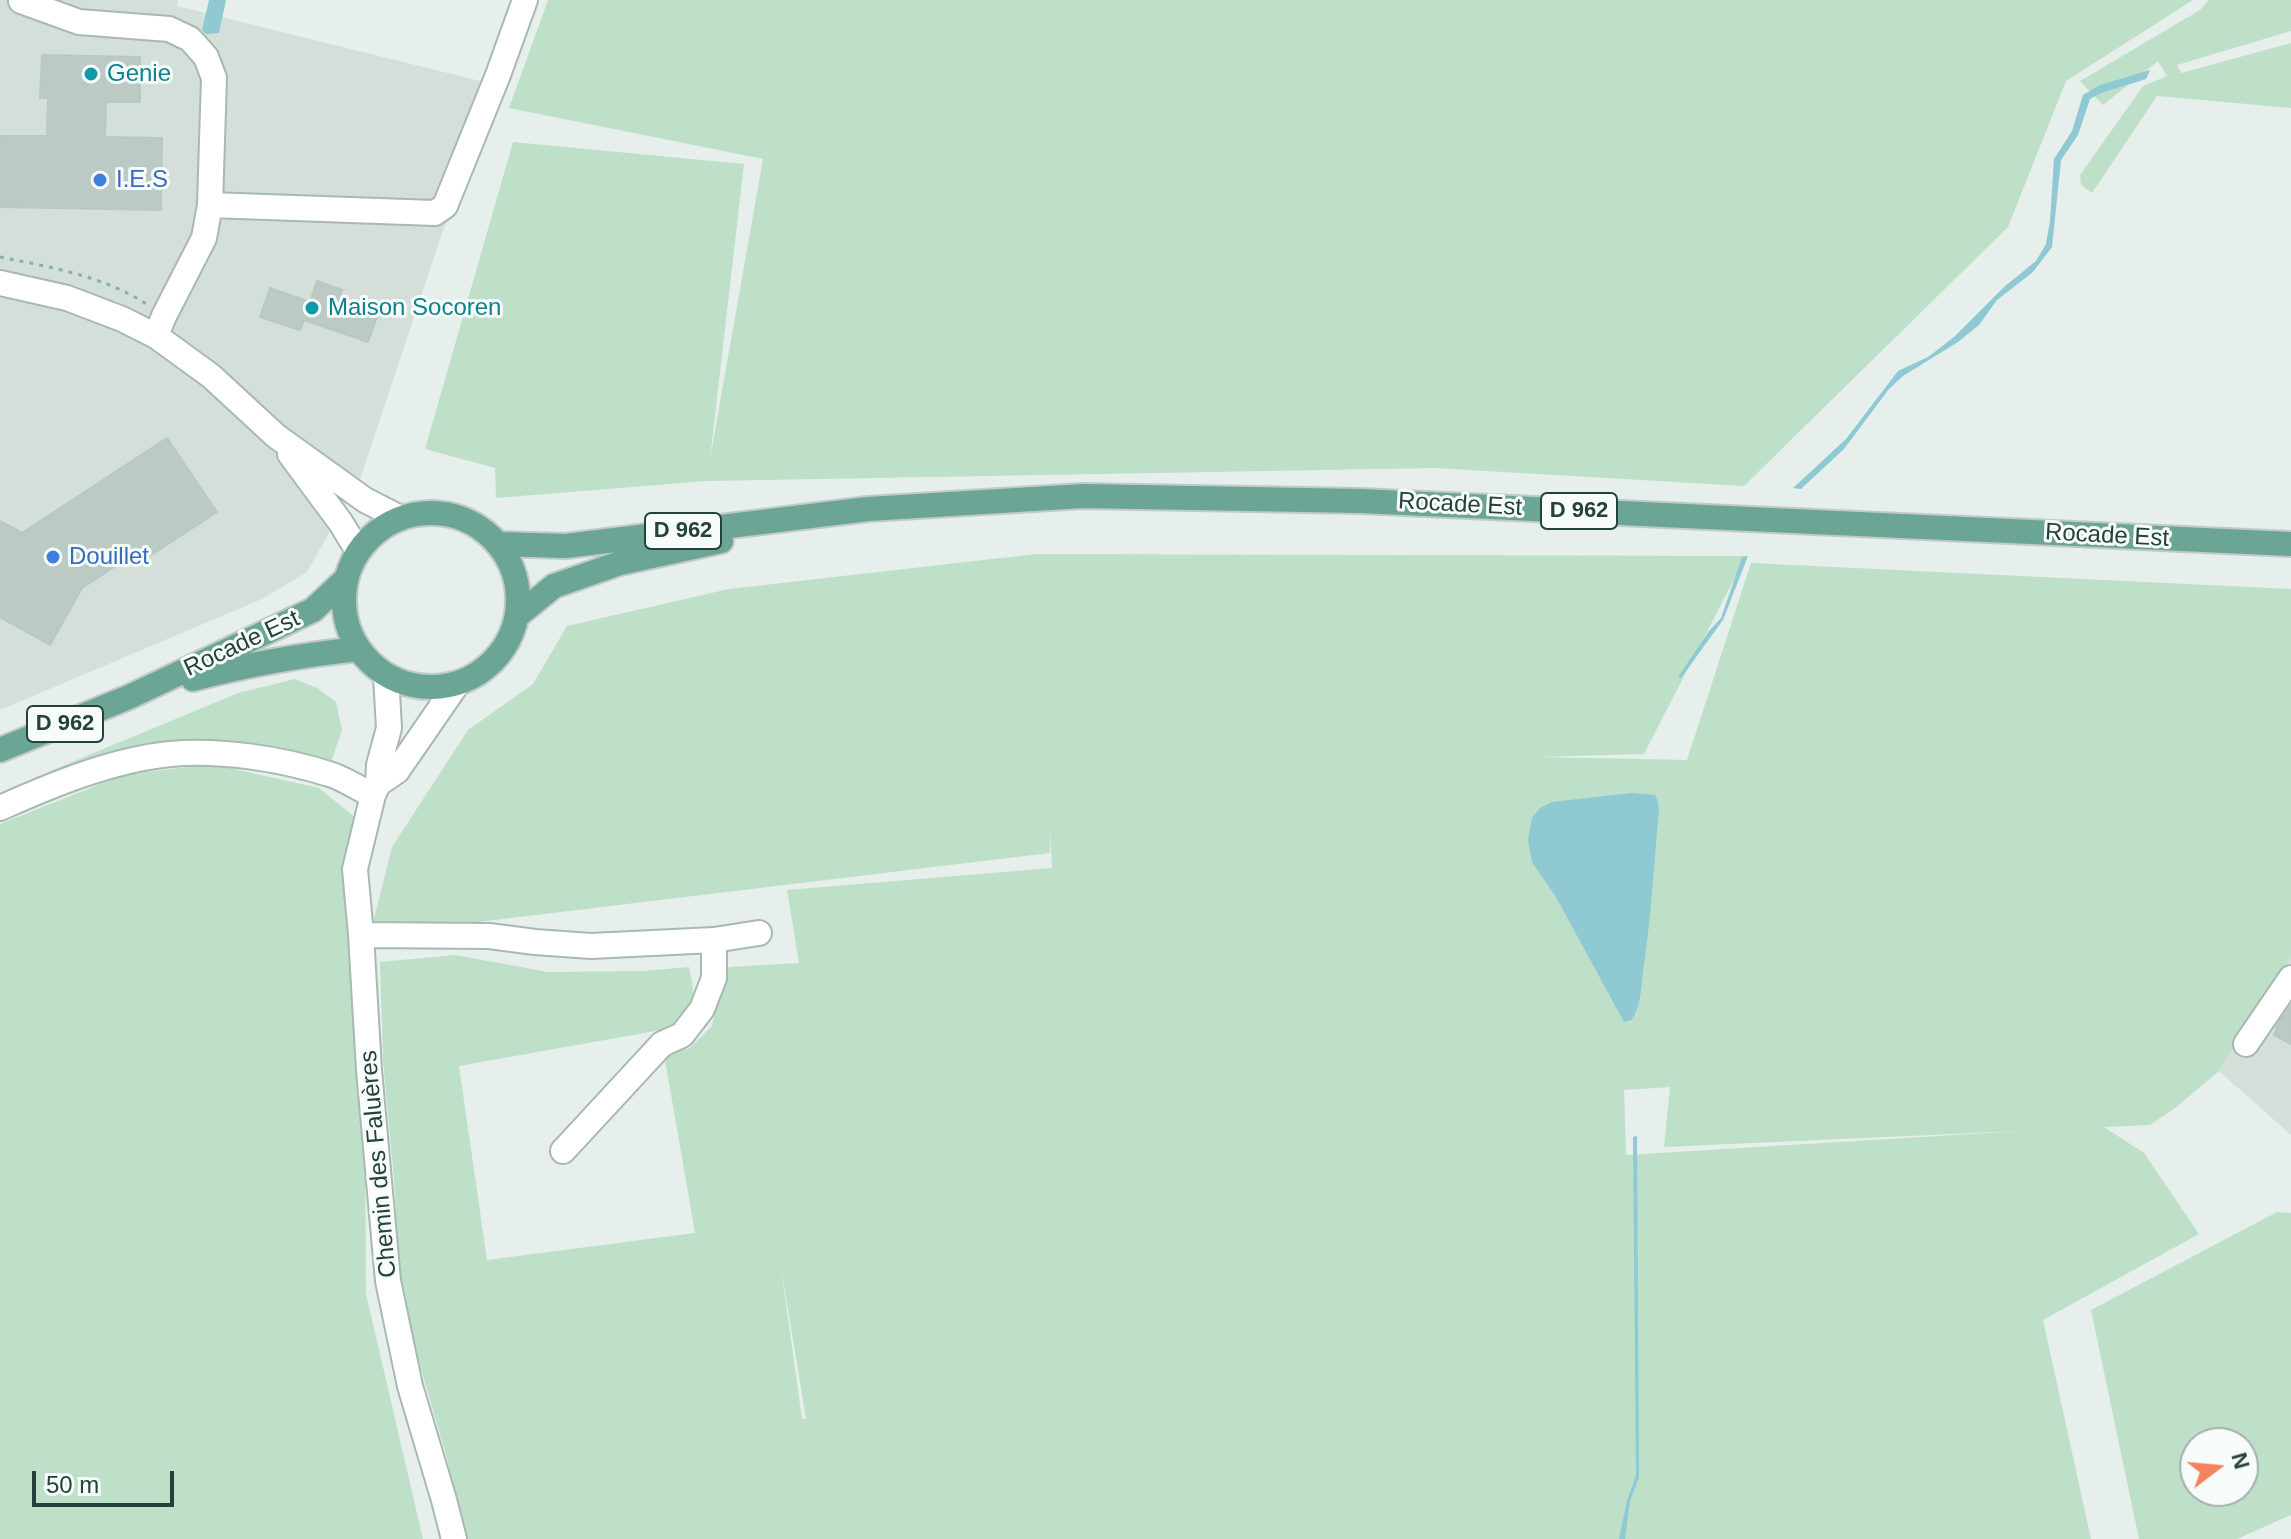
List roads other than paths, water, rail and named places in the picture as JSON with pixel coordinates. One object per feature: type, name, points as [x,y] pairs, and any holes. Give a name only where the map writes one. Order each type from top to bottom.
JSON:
[{"type":"main road","name":"Rocade Est","points":[[498,544],[566,546],[868,509],[1083,496],[1361,501],[2291,544]]},
{"type":"main road","name":"Rocade Est","points":[[517,616],[554,586],[620,563],[868,509]]},
{"type":"main road","points":[[426,513],[453,515],[477,526],[498,544],[511,566],[518,590],[517,616],[509,638],[496,658],[478,674],[457,684],[433,688],[409,685],[386,676],[369,663],[347,626],[343,600],[346,579],[358,551],[376,531],[400,518],[426,513]]},
{"type":"main road","name":"Rocade Est","points":[[0,750],[129,697],[313,610],[346,579]]},
{"type":"main road","name":"Rocade Est","points":[[129,697],[243,665],[359,649]]},
{"type":"street","points":[[210,205],[435,213],[445,206],[525,0]]},
{"type":"street","points":[[21,1],[79,22],[169,29],[190,39],[206,57],[214,78],[210,205],[204,238],[156,336]]},
{"type":"street","points":[[0,283],[67,298],[156,336],[211,376],[276,436],[365,500],[400,518]]},
{"type":"street","points":[[276,436],[341,523],[358,551]]},
{"type":"street","name":"Chemin des Faluères","points":[[386,676],[389,728],[355,869],[369,1070],[388,1281],[410,1386],[454,1539]]},
{"type":"street","points":[[0,808],[101,768],[168,754],[202,752],[286,762],[376,789],[397,771],[457,684]]},
{"type":"street","points":[[361,935],[489,936],[591,946],[714,940],[759,933]]},
{"type":"street","points":[[563,1151],[662,1044],[682,1035],[702,1009],[714,978],[714,940]]},
{"type":"street","points":[[2246,1044],[2291,978]]},
{"type":"water","points":[[209,0],[226,0],[219,33],[206,34],[202,30]]},
{"type":"water","points":[[2150,70],[2146,79],[2090,99],[2078,135],[2061,160],[2052,247],[2033,272],[1997,300],[1979,325],[1958,342],[1903,376],[1889,389],[1844,449],[1801,489],[1793,488],[1846,439],[1898,371],[1928,357],[1954,337],[2004,287],[2036,261],[2046,244],[2054,159],[2072,131],[2083,95],[2100,85]]},
{"type":"water","points":[[1748,556],[1723,620],[1681,678],[1678,677],[1721,618],[1742,557]]},
{"type":"water","points":[[1631,793],[1655,795],[1659,810],[1640,998],[1631,1020],[1624,1022],[1556,897],[1532,862],[1528,840],[1532,818],[1540,808],[1552,802]]},
{"type":"water","points":[[1637,1136],[1639,1478],[1630,1501],[1625,1539],[1619,1539],[1636,1475],[1633,1137]]},
{"type":"place","name":"Genie","points":[[91,74]]},
{"type":"place","name":"I.E.S","points":[[100,180]]},
{"type":"place","name":"Maison Socoren","points":[[312,308]]},
{"type":"place","name":"Douillet","points":[[53,557]]}]
